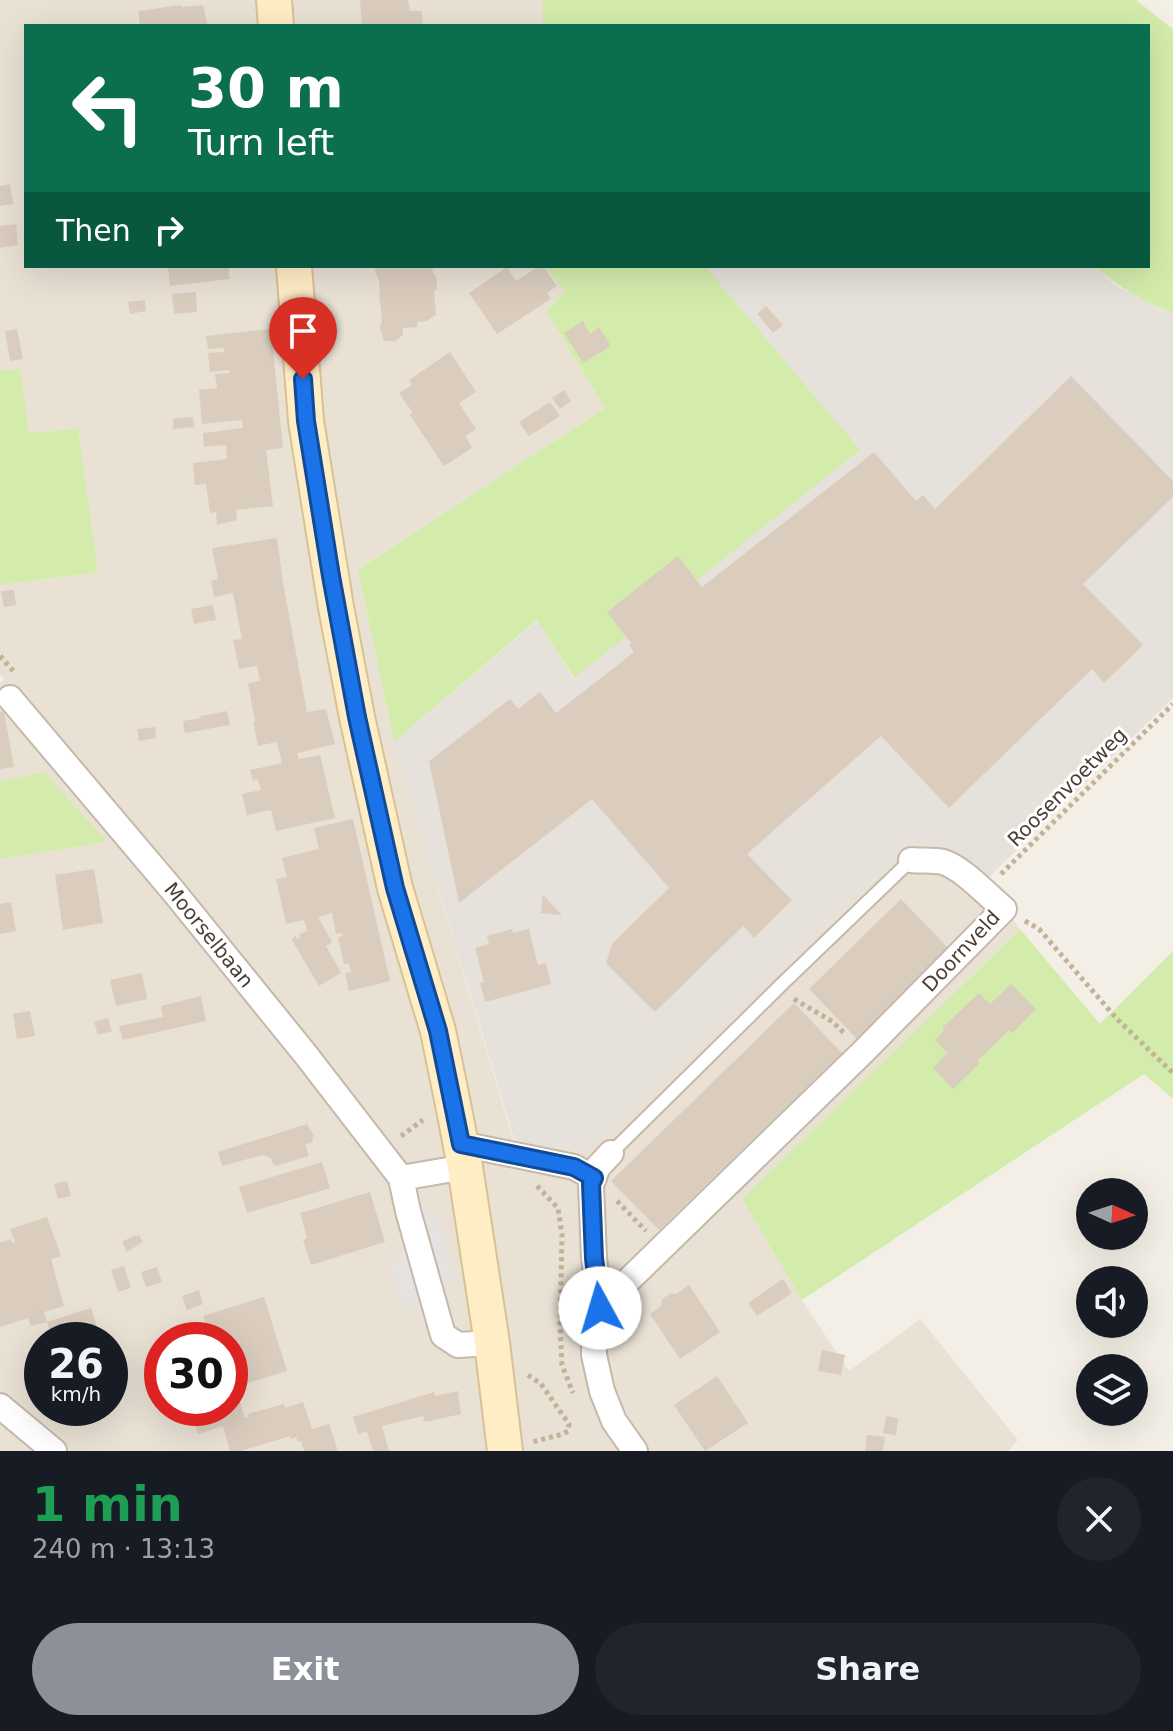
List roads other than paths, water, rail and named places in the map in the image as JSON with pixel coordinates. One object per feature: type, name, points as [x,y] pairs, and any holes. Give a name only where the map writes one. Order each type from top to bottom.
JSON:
[{"type":"main road","points":[[274,0],[276,24]]},
{"type":"main road","points":[[294,268],[306,421],[338,621],[395,888],[438,1031],[463,1155],[492,1343],[514,1447]]},
{"type":"street","name":"Moorselbaan","points":[[10,698],[174,892],[401,1178],[443,1335],[458,1345],[492,1343]]},
{"type":"street","name":"Doornveld","points":[[600,1308],[864,1051],[1004,909],[973,881],[944,862],[911,860]]},
{"type":"street","name":"Doornveld","points":[[594,1178],[598,1167],[611,1153]]},
{"type":"street","points":[[401,1178],[463,1155],[574,1167],[594,1178],[591,1199],[600,1308],[594,1329],[594,1355],[602,1391],[614,1421],[635,1451]]},
{"type":"street","points":[[0,1406],[54,1451]]},
{"type":"lane","name":"Doornveld","points":[[611,1153],[911,860]]}]
